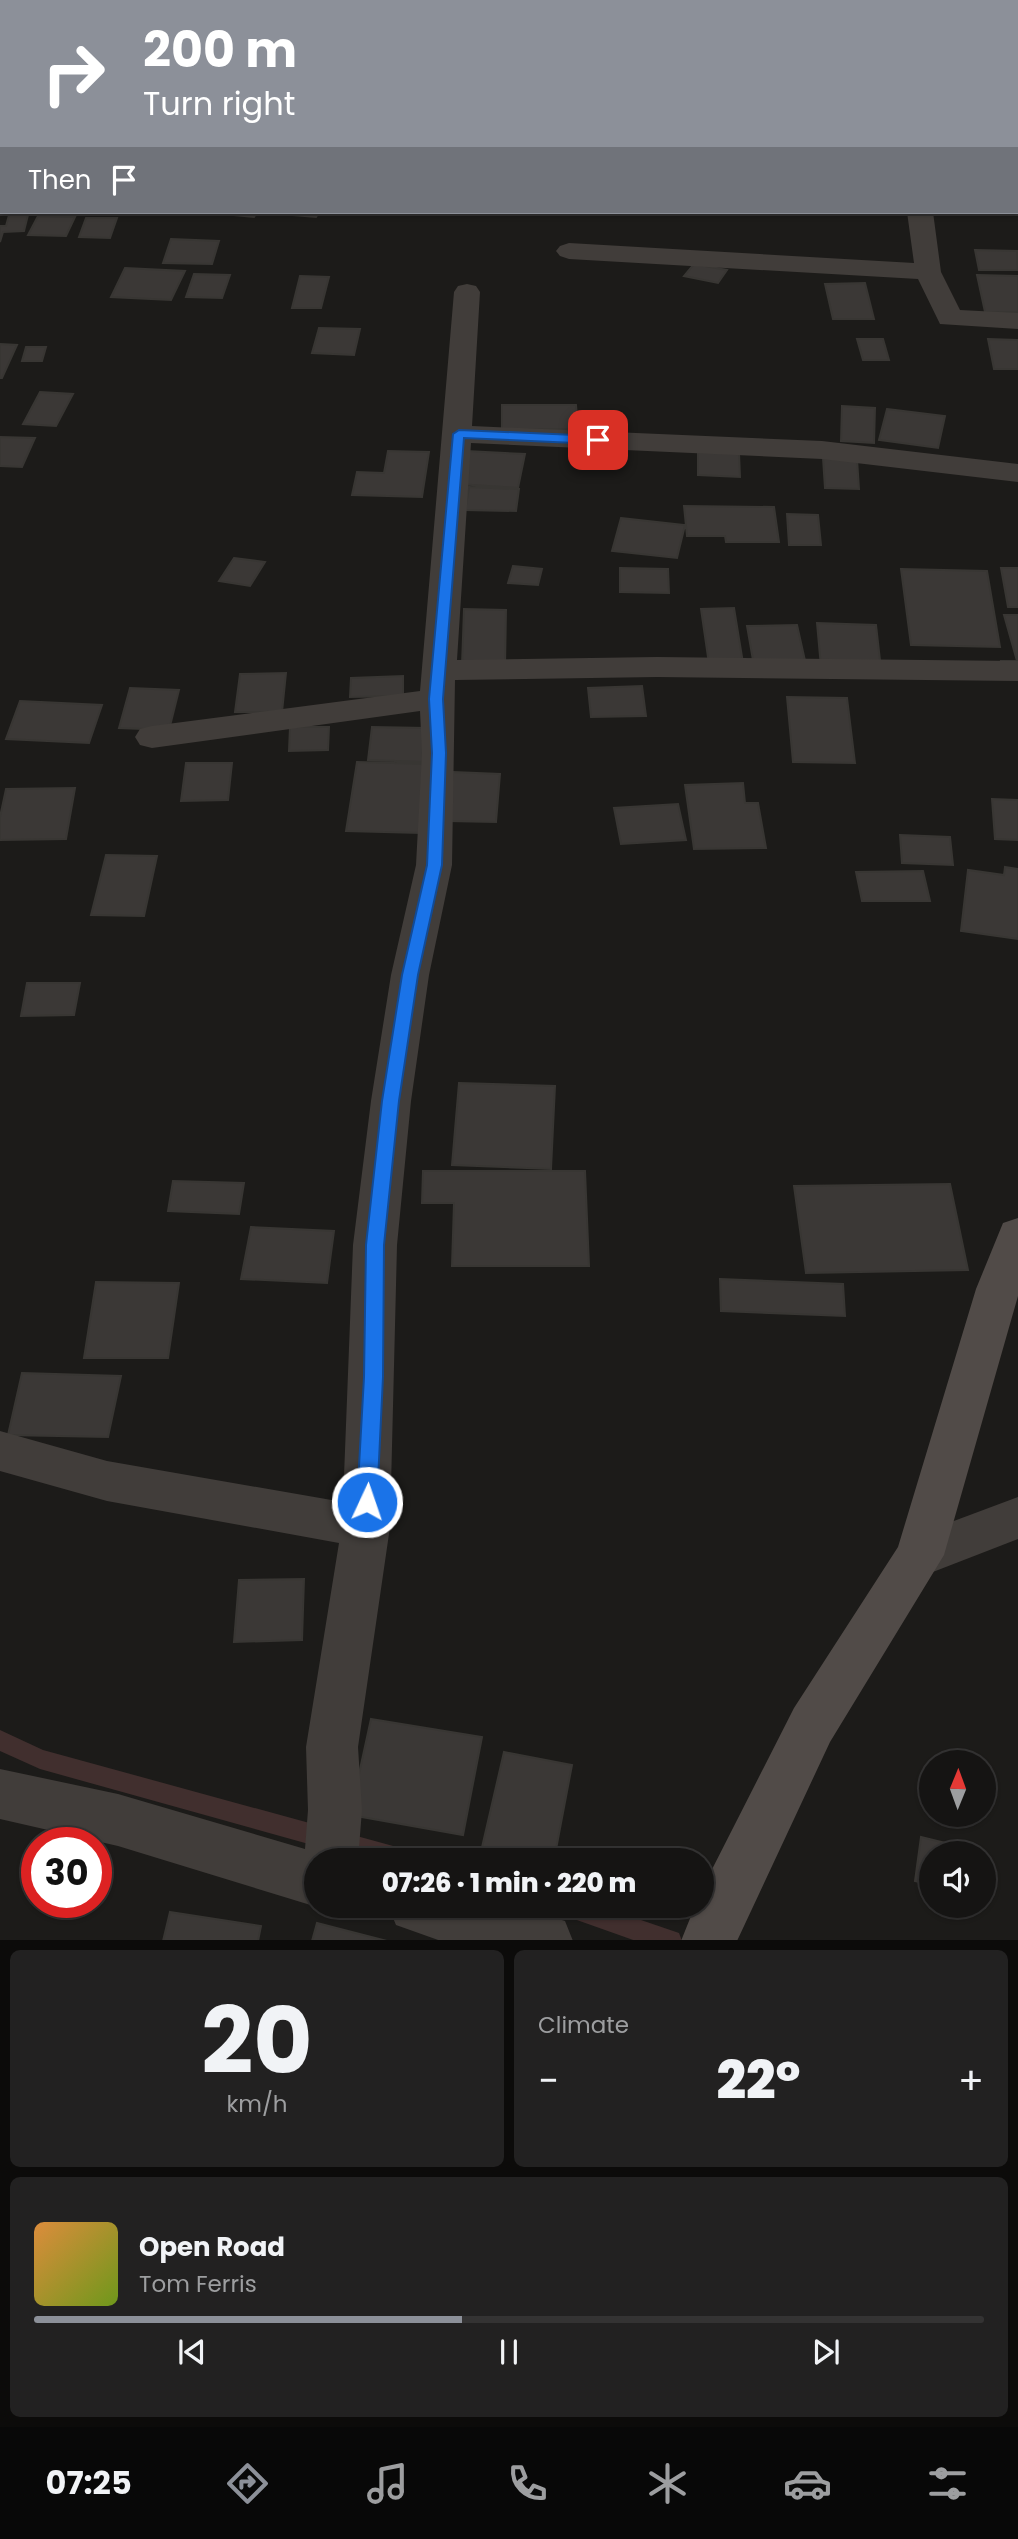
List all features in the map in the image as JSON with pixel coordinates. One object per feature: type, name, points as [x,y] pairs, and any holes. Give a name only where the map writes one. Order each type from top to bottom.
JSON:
[{"type":"main road","points":[[715,1925],[812,1725],[920,1555],[998,1289],[1018,1235]]},
{"type":"street","points":[[920,214],[928,272],[950,318],[1018,321]]},
{"type":"street","points":[[569,251],[928,272]]},
{"type":"street","points":[[333,1835],[332,1746],[366,1527],[373,1377],[375,1245],[391,1101],[410,975],[434,865],[439,753],[438,685],[459,434],[467,292]]},
{"type":"street","points":[[459,434],[821,450],[1018,473]]},
{"type":"street","points":[[152,737],[438,685],[712,667],[1018,671]]},
{"type":"street","points":[[0,1451],[107,1481],[366,1527]]},
{"type":"street","points":[[920,1555],[1018,1518]]},
{"type":"street","points":[[0,1794],[118,1820],[304,1876]]},
{"type":"street","points":[[460,1918],[541,1940]]},
{"type":"building","points":[[223,214],[256,214],[254,217]]},
{"type":"building","points":[[280,214],[318,214],[316,217]]},
{"type":"building","points":[[9,215],[28,215],[24,231],[3,232],[0,242],[0,226],[6,226]]},
{"type":"building","points":[[38,216],[75,217],[66,236],[28,235]]},
{"type":"building","points":[[86,218],[117,218],[110,238],[79,237]]},
{"type":"building","points":[[171,239],[219,241],[212,264],[163,263]]},
{"type":"building","points":[[975,250],[1017,251],[1018,270],[979,270]]},
{"type":"building","points":[[694,264],[727,270],[718,283],[684,276]]},
{"type":"building","points":[[125,268],[185,271],[171,300],[111,297]]},
{"type":"building","points":[[194,274],[230,275],[222,298],[186,297]]},
{"type":"building","points":[[977,275],[1018,276],[1018,312],[985,312]]},
{"type":"building","points":[[300,276],[329,277],[321,308],[292,308]]},
{"type":"building","points":[[865,283],[874,319],[833,319],[825,284]]},
{"type":"building","points":[[319,328],[360,329],[354,355],[312,353]]},
{"type":"building","points":[[857,339],[883,339],[889,360],[863,360]]},
{"type":"building","points":[[988,339],[1018,340],[1018,369],[994,369]]},
{"type":"building","points":[[0,344],[17,345],[2,378],[0,378]]},
{"type":"building","points":[[26,347],[46,347],[42,361],[22,361]]},
{"type":"building","points":[[40,392],[73,394],[56,426],[23,424]]},
{"type":"building","points":[[502,405],[576,405],[578,429],[502,429]]},
{"type":"building","points":[[842,406],[875,408],[874,443],[841,441]]},
{"type":"building","points":[[887,409],[945,416],[938,448],[879,440]]},
{"type":"building","points":[[0,437],[35,438],[22,467],[0,466]]},
{"type":"building","points":[[388,451],[429,452],[422,497],[352,495],[357,472],[384,473]]},
{"type":"building","points":[[466,451],[525,454],[518,488],[458,484]]},
{"type":"building","points":[[698,452],[739,453],[740,477],[698,475]]},
{"type":"building","points":[[823,458],[857,459],[859,489],[825,488]]},
{"type":"building","points":[[469,487],[519,489],[516,511],[465,510]]},
{"type":"building","points":[[684,506],[774,507],[779,542],[726,542],[725,536],[687,536]]},
{"type":"building","points":[[787,514],[818,515],[821,545],[789,545]]},
{"type":"building","points":[[621,518],[685,525],[677,558],[612,551]]},
{"type":"building","points":[[234,558],[265,562],[250,586],[219,581]]},
{"type":"building","points":[[513,566],[542,569],[538,585],[508,583]]},
{"type":"building","points":[[620,568],[668,569],[669,593],[620,592]]},
{"type":"building","points":[[1001,568],[1018,568],[1018,607],[1008,607]]},
{"type":"building","points":[[901,569],[987,571],[1000,647],[911,645]]},
{"type":"building","points":[[734,608],[743,663],[709,664],[701,609]]},
{"type":"building","points":[[464,609],[506,610],[505,666],[462,665]]},
{"type":"building","points":[[1004,615],[1018,615],[1018,667],[1002,667],[1001,661],[1017,661]]},
{"type":"building","points":[[817,623],[876,625],[881,669],[821,667]]},
{"type":"building","points":[[797,625],[806,665],[754,666],[747,626]]},
{"type":"building","points":[[286,673],[282,712],[235,712],[240,674]]},
{"type":"building","points":[[403,676],[403,696],[350,697],[351,678]]},
{"type":"building","points":[[642,686],[646,716],[591,717],[588,688]]},
{"type":"building","points":[[130,688],[179,690],[169,730],[119,728]]},
{"type":"building","points":[[787,697],[847,698],[855,763],[793,762]]},
{"type":"building","points":[[20,701],[102,705],[89,743],[6,739]]},
{"type":"building","points":[[290,727],[329,727],[328,750],[289,751]]},
{"type":"building","points":[[372,727],[426,728],[423,762],[368,760]]},
{"type":"building","points":[[357,762],[429,764],[421,833],[346,831]]},
{"type":"building","points":[[186,763],[232,763],[228,800],[181,801]]},
{"type":"building","points":[[453,772],[500,774],[496,822],[448,821]]},
{"type":"building","points":[[743,783],[745,803],[758,803],[766,848],[694,849],[685,785]]},
{"type":"building","points":[[75,788],[66,839],[0,840],[0,817],[6,789]]},
{"type":"building","points":[[992,799],[1018,800],[1018,840],[995,839]]},
{"type":"building","points":[[678,804],[686,840],[621,844],[614,808]]},
{"type":"building","points":[[900,835],[950,837],[953,865],[902,863]]},
{"type":"building","points":[[106,855],[157,856],[144,916],[91,915]]},
{"type":"building","points":[[1005,867],[1018,869],[1018,939],[961,931],[968,870],[1004,875]]},
{"type":"building","points":[[923,871],[930,901],[862,901],[856,872]]},
{"type":"building","points":[[27,983],[80,983],[74,1015],[21,1016]]},
{"type":"building","points":[[459,1083],[555,1086],[551,1169],[452,1165]]},
{"type":"building","points":[[423,1171],[585,1171],[589,1266],[452,1266],[454,1203],[422,1203]]},
{"type":"building","points":[[173,1181],[244,1183],[239,1214],[168,1211]]},
{"type":"building","points":[[950,1184],[968,1270],[806,1273],[794,1186]]},
{"type":"building","points":[[251,1227],[334,1231],[327,1283],[241,1279]]},
{"type":"building","points":[[720,1279],[843,1284],[845,1316],[721,1311]]},
{"type":"building","points":[[96,1282],[179,1283],[168,1358],[84,1358]]},
{"type":"building","points":[[22,1373],[121,1376],[108,1437],[8,1435]]},
{"type":"building","points":[[304,1579],[302,1640],[234,1642],[239,1580]]},
{"type":"building","points":[[371,1719],[482,1737],[463,1835],[350,1815]]},
{"type":"building","points":[[504,1752],[572,1765],[556,1848],[482,1848]]},
{"type":"building","points":[[921,1837],[937,1841],[920,1841]]},
{"type":"building","points":[[919,1852],[919,1882],[915,1881]]},
{"type":"building","points":[[170,1912],[261,1926],[258,1940],[163,1940]]},
{"type":"building","points":[[317,1923],[383,1940],[312,1940]]},
{"type":"waterway","points":[[0,1740],[40,1759],[361,1848]]},
{"type":"waterway","points":[[603,1918],[668,1940]]},
{"type":"route","points":[[367,1502],[373,1377],[375,1245],[391,1101],[410,975],[434,865],[439,753],[436,699],[459,434],[598,440]]}]
